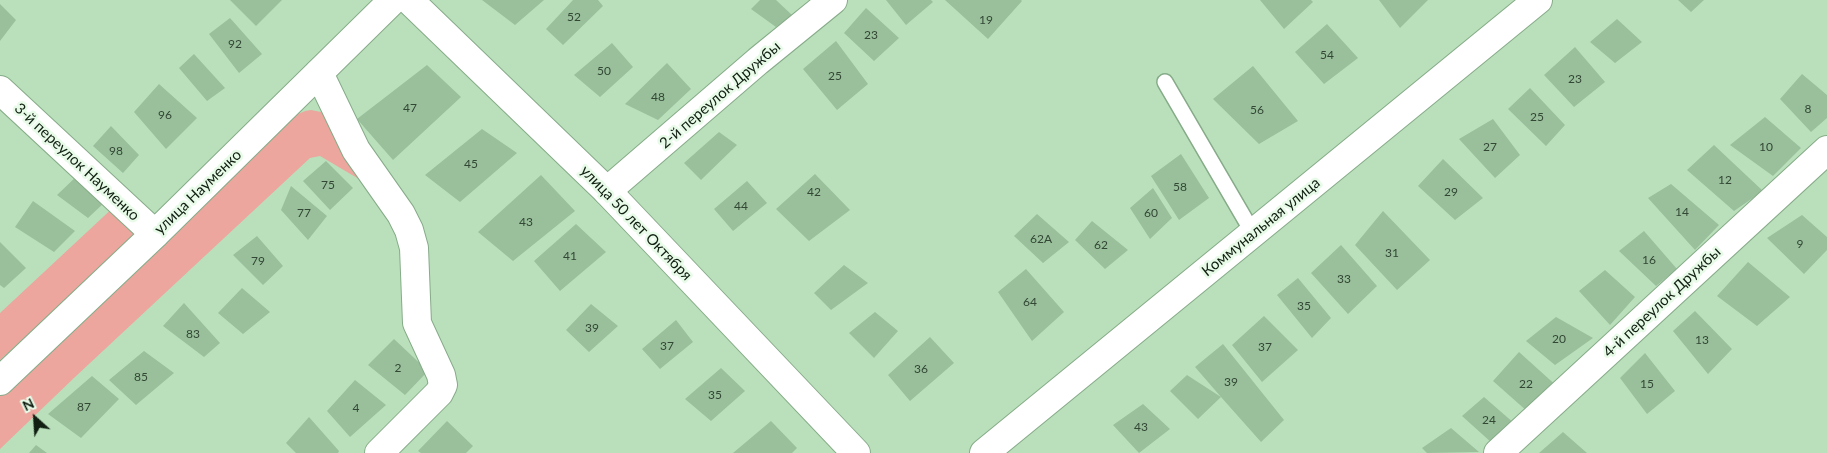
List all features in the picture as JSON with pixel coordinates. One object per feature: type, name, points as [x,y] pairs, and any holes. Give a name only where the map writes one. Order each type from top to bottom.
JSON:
[{"type":"street","name":"улица Науменко","points":[[0,381],[155,234],[393,0]]},
{"type":"street","name":"улица 50 лет Октября","points":[[409,0],[607,191],[856,453]]},
{"type":"street","name":"2-й переулок Дружбы","points":[[607,191],[758,61],[833,0]]},
{"type":"street","name":"Коммунальная улица","points":[[984,453],[1538,0]]},
{"type":"street","points":[[319,73],[351,142],[401,214],[409,230],[414,248],[417,323],[439,369],[442,380],[442,389],[439,394],[379,453]]},
{"type":"street","name":"3-й переулок Науменко","points":[[0,90],[155,234]]},
{"type":"street","name":"4-й переулок Дружбы","points":[[1498,453],[1827,150]]},
{"type":"lane","points":[[1165,82],[1253,233]]},
{"type":"shaded area","points":[[311,110],[329,116],[364,182],[320,156],[310,158],[0,449],[0,396],[288,122],[296,115]]},
{"type":"shaded area","points":[[117,204],[137,229],[135,237],[0,360],[0,313]]},
{"type":"building","points":[[230,0],[282,0],[256,26]]},
{"type":"building","points":[[482,0],[544,0],[515,25]]},
{"type":"building","points":[[573,0],[598,0],[603,6],[563,45],[546,29]]},
{"type":"building","points":[[760,0],[776,0],[792,15],[776,27],[751,9]]},
{"type":"building","points":[[886,0],[931,0],[933,2],[906,25]]},
{"type":"building","points":[[945,0],[1021,0],[1022,1],[988,39]]},
{"type":"building","points":[[1260,0],[1311,0],[1313,2],[1284,29]]},
{"type":"building","points":[[1379,0],[1428,0],[1400,28]]},
{"type":"building","points":[[1678,0],[1704,0],[1691,12]]},
{"type":"building","points":[[0,4],[16,20],[0,41]]},
{"type":"building","points":[[866,8],[899,38],[874,61],[844,33]]},
{"type":"building","points":[[230,18],[262,54],[239,73],[209,34]]},
{"type":"building","points":[[1617,19],[1642,42],[1615,63],[1590,42]]},
{"type":"building","points":[[1327,24],[1358,58],[1324,84],[1295,52]]},
{"type":"building","points":[[836,41],[868,84],[837,110],[803,69]]},
{"type":"building","points":[[612,43],[633,67],[600,97],[574,75]]},
{"type":"building","points":[[1575,47],[1605,82],[1574,107],[1544,75]]},
{"type":"building","points":[[194,54],[225,88],[207,101],[179,68]]},
{"type":"building","points":[[667,63],[691,89],[658,120],[625,104]]},
{"type":"building","points":[[427,65],[461,97],[393,160],[357,119]]},
{"type":"building","points":[[1253,66],[1298,121],[1259,144],[1213,99]]},
{"type":"building","points":[[1802,74],[1827,95],[1827,118],[1811,132],[1780,99]]},
{"type":"building","points":[[159,84],[197,118],[166,149],[134,112]]},
{"type":"building","points":[[1530,88],[1565,125],[1546,146],[1508,109]]},
{"type":"building","points":[[1765,117],[1801,148],[1773,176],[1730,145]]},
{"type":"building","points":[[1493,119],[1520,155],[1495,178],[1459,139]]},
{"type":"building","points":[[111,126],[139,155],[123,173],[93,146]]},
{"type":"building","points":[[482,129],[517,153],[460,202],[425,175]]},
{"type":"building","points":[[719,132],[737,145],[701,180],[684,163]]},
{"type":"building","points":[[1714,145],[1763,191],[1734,211],[1687,170]]},
{"type":"building","points":[[1181,154],[1209,198],[1179,220],[1151,176]]},
{"type":"building","points":[[1443,159],[1483,198],[1455,220],[1418,186]]},
{"type":"building","points":[[326,161],[353,188],[330,210],[303,181]]},
{"type":"building","points":[[79,174],[106,201],[88,218],[57,195]]},
{"type":"building","points":[[815,174],[850,210],[809,241],[776,209]]},
{"type":"building","points":[[541,175],[575,211],[513,261],[478,232]]},
{"type":"building","points":[[747,181],[767,203],[733,231],[714,209]]},
{"type":"building","points":[[1671,184],[1719,225],[1695,250],[1648,198]]},
{"type":"building","points":[[291,186],[327,216],[308,240],[281,210]]},
{"type":"building","points":[[1153,188],[1172,218],[1150,239],[1130,208]]},
{"type":"building","points":[[33,201],[75,231],[54,252],[15,227]]},
{"type":"building","points":[[1383,211],[1430,260],[1397,290],[1355,245]]},
{"type":"building","points":[[1037,214],[1069,242],[1043,263],[1014,236]]},
{"type":"building","points":[[1802,215],[1827,237],[1827,250],[1804,274],[1767,238]]},
{"type":"building","points":[[1092,221],[1128,250],[1105,269],[1075,240]]},
{"type":"building","points":[[576,224],[606,252],[560,291],[534,261]]},
{"type":"building","points":[[1644,231],[1677,269],[1656,286],[1619,251]]},
{"type":"building","points":[[257,236],[283,266],[263,285],[233,255]]},
{"type":"building","points":[[0,242],[26,268],[4,288],[0,285]]},
{"type":"building","points":[[1341,245],[1377,286],[1348,314],[1311,273]]},
{"type":"building","points":[[1748,262],[1790,297],[1757,326],[1717,296]]},
{"type":"building","points":[[844,265],[868,283],[831,310],[814,293]]},
{"type":"building","points":[[1026,269],[1064,312],[1032,341],[998,292]]},
{"type":"building","points":[[1605,270],[1635,297],[1610,325],[1579,291]]},
{"type":"building","points":[[1298,278],[1331,318],[1312,338],[1277,295]]},
{"type":"building","points":[[242,288],[270,312],[243,334],[218,313]]},
{"type":"building","points":[[184,303],[220,343],[204,357],[163,326]]},
{"type":"building","points":[[591,304],[618,326],[589,352],[566,330]]},
{"type":"building","points":[[1695,311],[1732,349],[1708,374],[1673,331]]},
{"type":"building","points":[[875,312],[898,331],[874,358],[849,333]]},
{"type":"building","points":[[1264,316],[1298,350],[1262,382],[1232,345]]},
{"type":"building","points":[[1556,317],[1593,338],[1555,365],[1526,341]]},
{"type":"building","points":[[676,320],[693,342],[660,369],[642,349]]},
{"type":"building","points":[[930,337],[954,363],[910,401],[888,375]]},
{"type":"building","points":[[394,339],[428,371],[405,395],[368,365]]},
{"type":"building","points":[[1223,344],[1284,420],[1261,442],[1195,367]]},
{"type":"building","points":[[144,351],[174,373],[136,405],[109,380]]},
{"type":"building","points":[[1519,352],[1559,388],[1528,412],[1493,381]]},
{"type":"building","points":[[1645,353],[1675,391],[1647,414],[1620,378]]},
{"type":"building","points":[[721,368],[745,391],[711,421],[685,399]]},
{"type":"building","points":[[1187,375],[1221,397],[1198,419],[1170,391]]},
{"type":"building","points":[[92,376],[119,399],[81,438],[48,414]]},
{"type":"building","points":[[355,380],[386,405],[350,437],[327,411]]},
{"type":"building","points":[[1484,397],[1515,424],[1492,443],[1462,416]]},
{"type":"building","points":[[1143,404],[1170,429],[1139,453],[1113,425]]},
{"type":"building","points":[[309,417],[339,451],[338,453],[296,453],[286,443]]},
{"type":"building","points":[[447,421],[473,446],[466,453],[421,453],[418,451]]},
{"type":"building","points":[[771,421],[797,448],[792,453],[733,453]]},
{"type":"building","points":[[1451,428],[1479,452],[1427,453],[1422,448]]},
{"type":"building","points":[[1563,432],[1587,453],[1539,453]]},
{"type":"building","points":[[36,445],[47,453],[29,453]]}]
